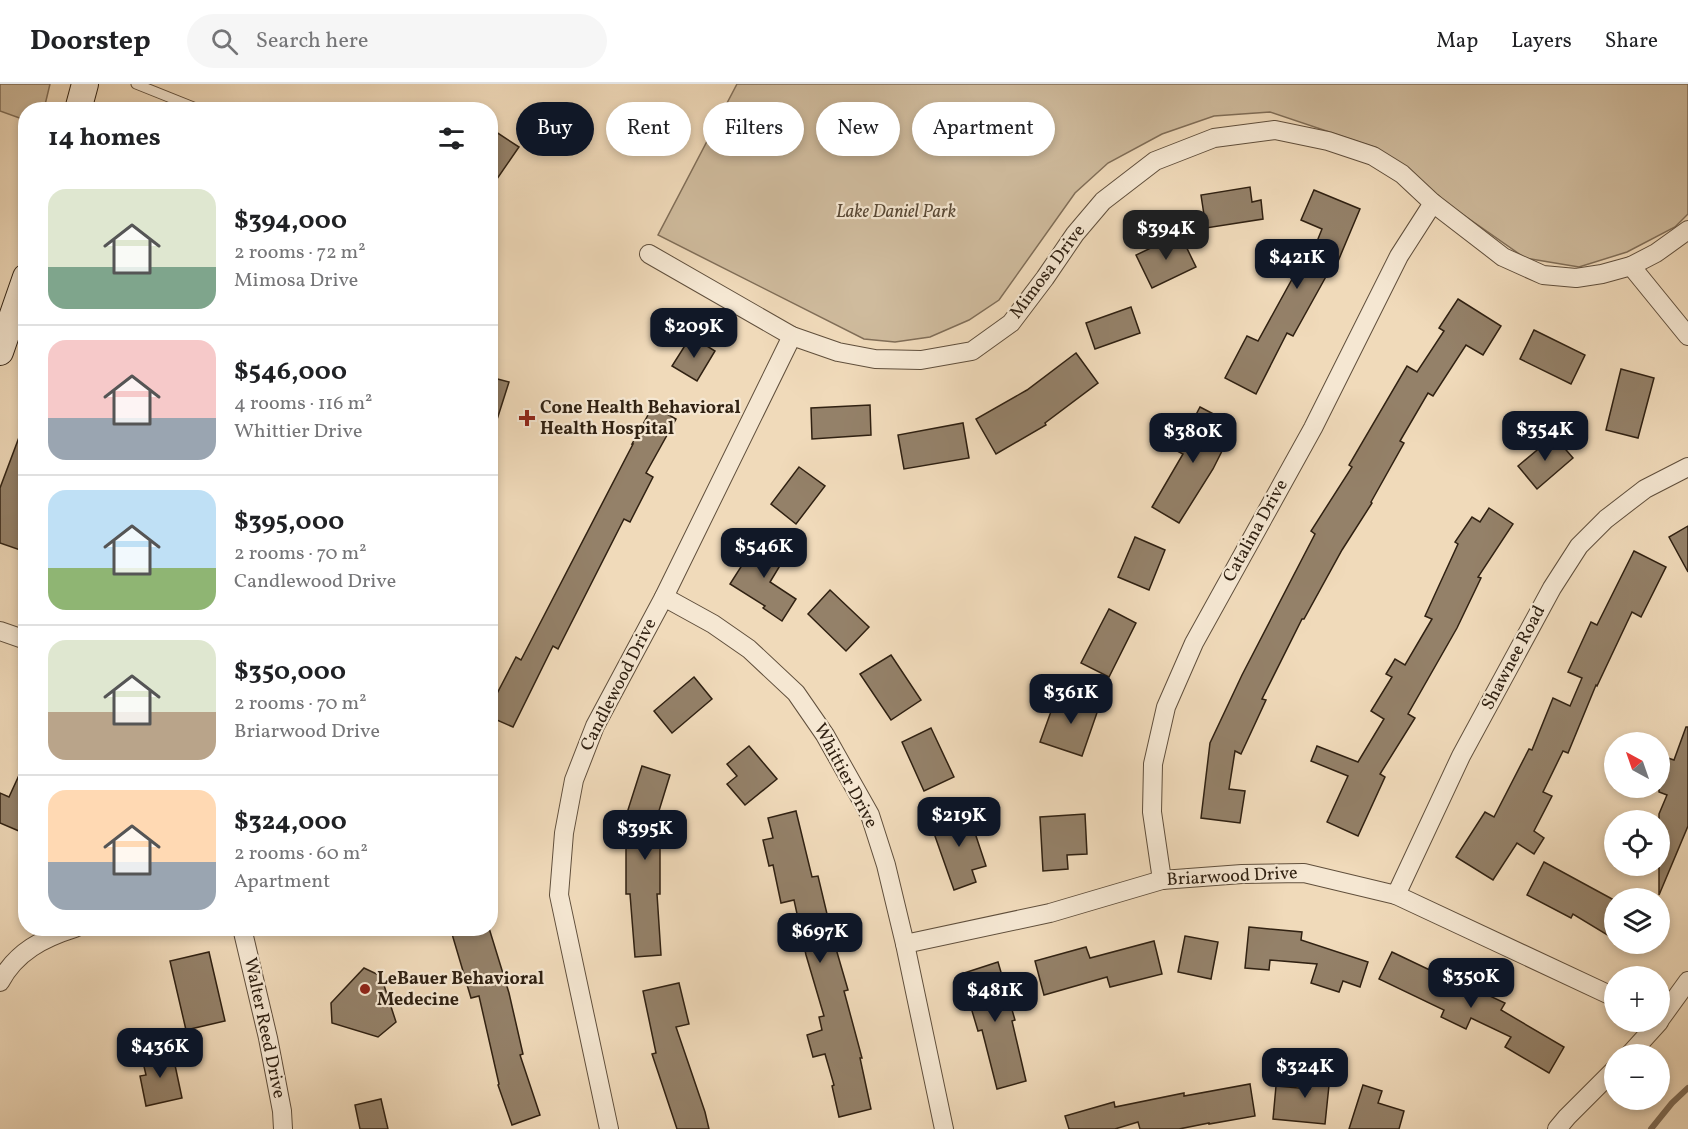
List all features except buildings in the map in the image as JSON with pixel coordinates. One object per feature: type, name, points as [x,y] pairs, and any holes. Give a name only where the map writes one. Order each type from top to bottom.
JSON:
[{"type":"street","points":[[80,102],[84,84]]},
{"type":"street","name":"Mimosa Drive","points":[[649,254],[792,336],[838,352],[875,359],[921,360],[972,351],[1011,323],[1075,234],[1103,201],[1155,161],[1214,138],[1275,130],[1328,141],[1373,156],[1402,174],[1433,203],[1503,257],[1543,275],[1576,278],[1631,266],[1656,253],[1688,230]]},
{"type":"street","name":"Catalina Drive","points":[[1162,880],[1152,812],[1153,764],[1166,707],[1194,643],[1313,428],[1399,256],[1433,203]]},
{"type":"street","points":[[1631,266],[1688,336]]},
{"type":"street","points":[[0,352],[18,300]]},
{"type":"street","name":"Candlewood Drive","points":[[609,1129],[559,895],[564,833],[574,780],[595,726],[664,597],[792,336]]},
{"type":"street","name":"Shawnee Road","points":[[1396,894],[1461,756],[1552,588],[1580,546],[1606,519],[1645,489],[1688,467]]},
{"type":"street","name":"Whittier Drive","points":[[664,597],[713,624],[749,649],[796,693],[825,735],[870,815],[886,865],[905,944],[944,1129]]},
{"type":"street","points":[[0,631],[18,637]]},
{"type":"street","name":"Briarwood Drive","points":[[905,944],[1050,913],[1162,880],[1242,874],[1304,873],[1396,894],[1604,992]]},
{"type":"street","points":[[0,982],[16,960],[33,945],[51,936]]},
{"type":"street","name":"Walter Reed Drive","points":[[244,936],[268,1038],[282,1111],[283,1129]]},
{"type":"street","points":[[1670,1006],[1688,981]]},
{"type":"street","points":[[1639,1044],[1649,1032]]},
{"type":"street","points":[[1557,1129],[1604,1080]]},
{"type":"lane","points":[[136,84],[181,102]]},
{"type":"green space","points":[[0,84],[50,84],[46,102],[18,102],[18,117],[0,111]]},
{"type":"green space","name":"Lake Daniel Park","points":[[737,84],[1688,84],[1688,214],[1675,227],[1627,252],[1579,267],[1525,258],[1455,209],[1377,148],[1270,112],[1214,116],[1162,134],[1108,163],[1075,193],[999,300],[969,320],[930,337],[895,342],[864,339],[658,235],[703,149],[703,156],[804,156],[804,102],[728,102]]},
{"type":"waterway","points":[[1651,1129],[1672,1103],[1688,1088]]},
{"type":"place","name":"Cone Health Behavioral Health Hospital","points":[[527,418]]},
{"type":"place","name":"LeBauer Behavioral Medecine","points":[[365,989]]}]
